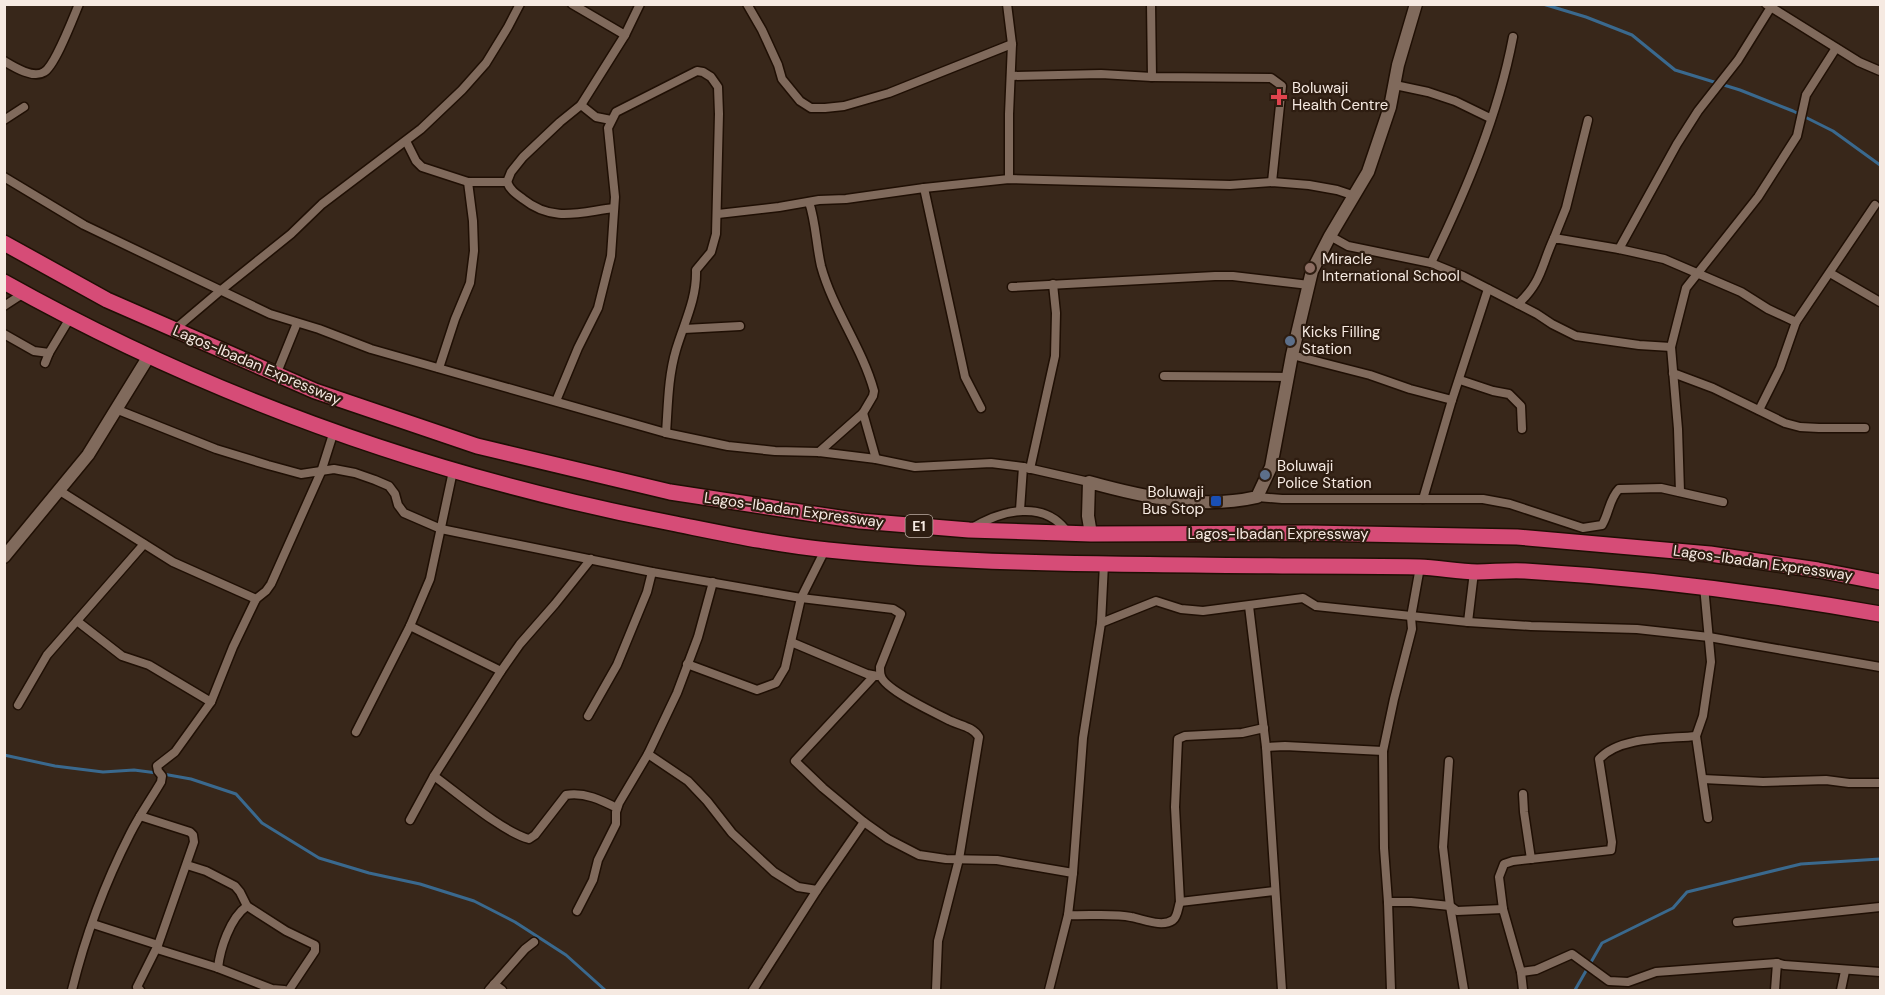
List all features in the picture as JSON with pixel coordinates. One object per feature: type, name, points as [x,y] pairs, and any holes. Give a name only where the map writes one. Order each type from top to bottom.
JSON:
[{"type":"highway","name":"Lagos-Ibadan Expressway","points":[[4,243],[107,300],[315,391],[477,446],[670,492],[860,521],[969,530],[1091,534],[1309,533],[1517,537],[1710,554],[1881,582]]},
{"type":"highway","name":"Lagos-Ibadan Expressway","points":[[4,282],[70,318],[149,356],[334,431],[409,458],[596,509],[711,531],[825,550],[1009,563],[1420,567],[1474,572],[1519,570],[1704,586],[1881,614]]},
{"type":"street","points":[[4,61],[16,68],[36,74],[44,73],[52,63],[79,4]]},
{"type":"street","points":[[174,330],[291,234],[337,192],[406,141],[462,90],[486,63],[520,4]]},
{"type":"street","points":[[572,4],[625,35]]},
{"type":"street","points":[[507,182],[523,158],[581,105],[625,35],[640,4]]},
{"type":"street","points":[[747,4],[762,30],[782,79],[800,101],[811,108],[844,106],[890,93],[1012,44]]},
{"type":"street","points":[[1007,4],[1012,44],[1009,179]]},
{"type":"street","points":[[1151,4],[1152,77]]},
{"type":"street","points":[[1257,497],[1271,467],[1292,355],[1312,271],[1368,172],[1377,149],[1416,4]]},
{"type":"street","points":[[1619,249],[1677,144],[1698,111],[1738,60],[1769,6],[1859,62],[1881,71]]},
{"type":"street","points":[[1431,263],[1476,162],[1506,74],[1513,36]]},
{"type":"street","points":[[1680,492],[1678,429],[1671,347],[1686,288],[1690,280],[1698,274],[1758,197],[1797,136],[1809,90],[1836,48]]},
{"type":"street","points":[[556,401],[598,308],[611,256],[614,208],[608,128],[611,120],[616,112],[697,71],[703,72],[711,77],[717,87],[719,114],[716,234],[711,252],[696,270],[697,284],[693,302],[676,350],[669,383],[666,433]]},
{"type":"street","points":[[1011,76],[1101,74],[1152,77],[1266,77],[1282,86],[1272,182]]},
{"type":"street","points":[[1395,85],[1455,100],[1490,118]]},
{"type":"street","points":[[581,105],[596,117],[611,120]]},
{"type":"street","points":[[4,120],[24,107]]},
{"type":"street","points":[[1518,304],[1537,282],[1566,208],[1588,120]]},
{"type":"street","points":[[406,141],[416,161],[422,167],[468,182],[507,182]]},
{"type":"street","points":[[4,177],[84,225],[174,266],[270,314],[319,329],[371,349],[666,433],[728,446],[775,451],[819,452],[876,459],[915,467],[991,463],[1026,468],[1131,494],[1179,501],[1229,502],[1257,497],[1483,499],[1501,502],[1583,528],[1602,525],[1613,495],[1619,489],[1661,488],[1723,502]]},
{"type":"street","points":[[718,214],[809,201],[846,199],[1009,179],[1230,185],[1272,182],[1309,185],[1355,196]]},
{"type":"street","points":[[439,368],[470,283],[474,251],[468,182]]},
{"type":"street","points":[[507,182],[510,188],[527,202],[544,212],[558,215],[614,208]]},
{"type":"street","points":[[924,188],[965,377],[981,408]]},
{"type":"street","points":[[809,201],[815,220],[821,266],[874,391],[863,413],[819,452]]},
{"type":"street","points":[[1759,410],[1780,368],[1796,322],[1875,205]]},
{"type":"street","points":[[1330,236],[1348,246],[1431,263],[1464,276],[1576,336],[1671,347]]},
{"type":"street","points":[[1554,238],[1664,259],[1741,292],[1768,309],[1796,322]]},
{"type":"street","points":[[1830,273],[1881,302]]},
{"type":"street","points":[[1012,287],[1215,276],[1309,285]]},
{"type":"street","points":[[1020,510],[1026,468],[1055,356],[1056,313],[1053,284]]},
{"type":"street","points":[[1424,499],[1452,400],[1488,289]]},
{"type":"street","points":[[4,306],[24,293]]},
{"type":"street","points":[[45,363],[70,318]]},
{"type":"street","points":[[276,375],[297,323]]},
{"type":"street","points":[[684,330],[740,326]]},
{"type":"street","points":[[4,334],[34,351],[49,353]]},
{"type":"street","points":[[1292,355],[1370,375],[1452,400]]},
{"type":"street","points":[[4,557],[88,455],[149,356]]},
{"type":"street","points":[[1673,373],[1713,388],[1785,423],[1800,427],[1865,428]]},
{"type":"street","points":[[1164,376],[1289,377]]},
{"type":"street","points":[[1460,380],[1509,394],[1521,406],[1522,429]]},
{"type":"street","points":[[117,410],[226,452],[301,474],[334,469],[355,473],[388,486],[395,494],[398,505],[404,513],[441,529],[652,572],[801,598],[893,609],[901,614],[877,676],[795,761],[864,822],[919,855],[946,859],[997,860],[1073,873]]},
{"type":"street","points":[[863,413],[876,459]]},
{"type":"street","points":[[72,990],[80,959],[106,885],[131,832],[161,782],[162,776],[157,766],[175,752],[211,702],[255,599],[271,584],[321,472],[334,431]]},
{"type":"street","points":[[356,732],[410,626],[430,579],[453,471]]},
{"type":"street","points":[[1089,482],[1088,516],[1091,534]]},
{"type":"street","points":[[60,491],[173,562],[255,599]]},
{"type":"street","points":[[969,530],[995,516],[1020,510],[1047,515],[1061,523],[1068,533]]},
{"type":"street","points":[[18,705],[47,655],[144,544]]},
{"type":"street","points":[[687,664],[757,690],[776,683],[785,668],[801,598],[825,550]]},
{"type":"street","points":[[410,820],[434,776],[501,671],[520,644],[591,559]]},
{"type":"street","points":[[1049,990],[1068,915],[1083,738],[1101,623],[1104,564]]},
{"type":"street","points":[[1391,990],[1384,848],[1383,752],[1412,630],[1411,617],[1420,567]]},
{"type":"street","points":[[588,716],[617,665],[647,592],[652,572]]},
{"type":"street","points":[[1468,622],[1474,572]]},
{"type":"street","points":[[577,911],[593,880],[598,860],[616,824],[617,808],[648,754],[677,693],[698,637],[713,582]]},
{"type":"street","points":[[1704,586],[1711,662],[1703,716],[1696,736],[1708,818]]},
{"type":"street","points":[[1101,623],[1156,601],[1181,609],[1203,611],[1303,598],[1316,606],[1411,617],[1531,626],[1637,629],[1709,637],[1881,667]]},
{"type":"street","points":[[1249,606],[1266,747],[1282,990]]},
{"type":"street","points":[[77,621],[122,656],[149,665],[211,702]]},
{"type":"street","points":[[410,626],[501,671]]},
{"type":"street","points":[[791,642],[877,676],[934,713],[975,730],[979,737],[959,859],[938,941],[936,990]]},
{"type":"street","points":[[1068,915],[1129,916],[1148,922],[1173,920],[1177,915],[1180,902],[1175,807],[1178,739],[1185,736],[1242,733],[1264,728]]},
{"type":"street","points":[[1523,990],[1521,972],[1503,909],[1498,876],[1504,864],[1611,850],[1612,842],[1599,759],[1607,750],[1621,744],[1696,736]]},
{"type":"street","points":[[1266,747],[1383,752]]},
{"type":"street","points":[[648,754],[688,781],[732,833],[774,872],[798,886],[817,890]]},
{"type":"street","points":[[1449,761],[1443,847],[1464,990]]},
{"type":"street","points":[[434,776],[487,815],[520,837],[528,839],[535,835],[566,795],[595,797],[617,808]]},
{"type":"street","points":[[1703,779],[1881,783]]},
{"type":"street","points":[[1523,794],[1531,859]]},
{"type":"street","points":[[140,816],[190,832],[194,842],[158,947],[137,987],[140,990]]},
{"type":"street","points":[[753,990],[864,822]]},
{"type":"street","points":[[187,865],[206,871],[235,886],[247,906],[286,931],[315,945],[315,951],[289,990]]},
{"type":"street","points":[[1180,902],[1275,891]]},
{"type":"street","points":[[1388,902],[1450,906],[1457,911],[1503,909]]},
{"type":"street","points":[[218,968],[220,950],[236,917],[247,906]]},
{"type":"street","points":[[1737,922],[1881,906]]},
{"type":"street","points":[[93,924],[218,968],[272,990],[284,990]]},
{"type":"street","points":[[502,990],[491,987],[534,942]]},
{"type":"street","points":[[1521,972],[1536,970],[1572,954],[1609,981],[1629,986],[1656,972],[1777,963],[1845,971],[1881,972]]},
{"type":"street","points":[[1775,990],[1777,963]]},
{"type":"street","points":[[1841,990],[1845,971]]},
{"type":"waterway","points":[[1543,4],[1586,17],[1632,35],[1675,70],[1740,90],[1793,111],[1833,131],[1880,165]]},
{"type":"waterway","points":[[4,755],[55,766],[103,772],[134,770],[157,773]]},
{"type":"waterway","points":[[163,774],[191,779],[236,794],[262,823],[319,858],[369,873],[420,884],[474,901],[515,922],[566,955],[605,990]]},
{"type":"waterway","points":[[1575,990],[1602,943],[1673,908],[1687,892],[1801,864],[1880,859]]},
{"type":"place","name":"Boluwaji Health Centre","points":[[1279,97]]},
{"type":"place","name":"Miracle International School","points":[[1310,268]]},
{"type":"place","name":"Kicks Filling Station","points":[[1290,341]]},
{"type":"place","name":"Boluwaji Police Station","points":[[1265,475]]},
{"type":"place","name":"Boluwaji Bus Stop","points":[[1216,501]]}]
